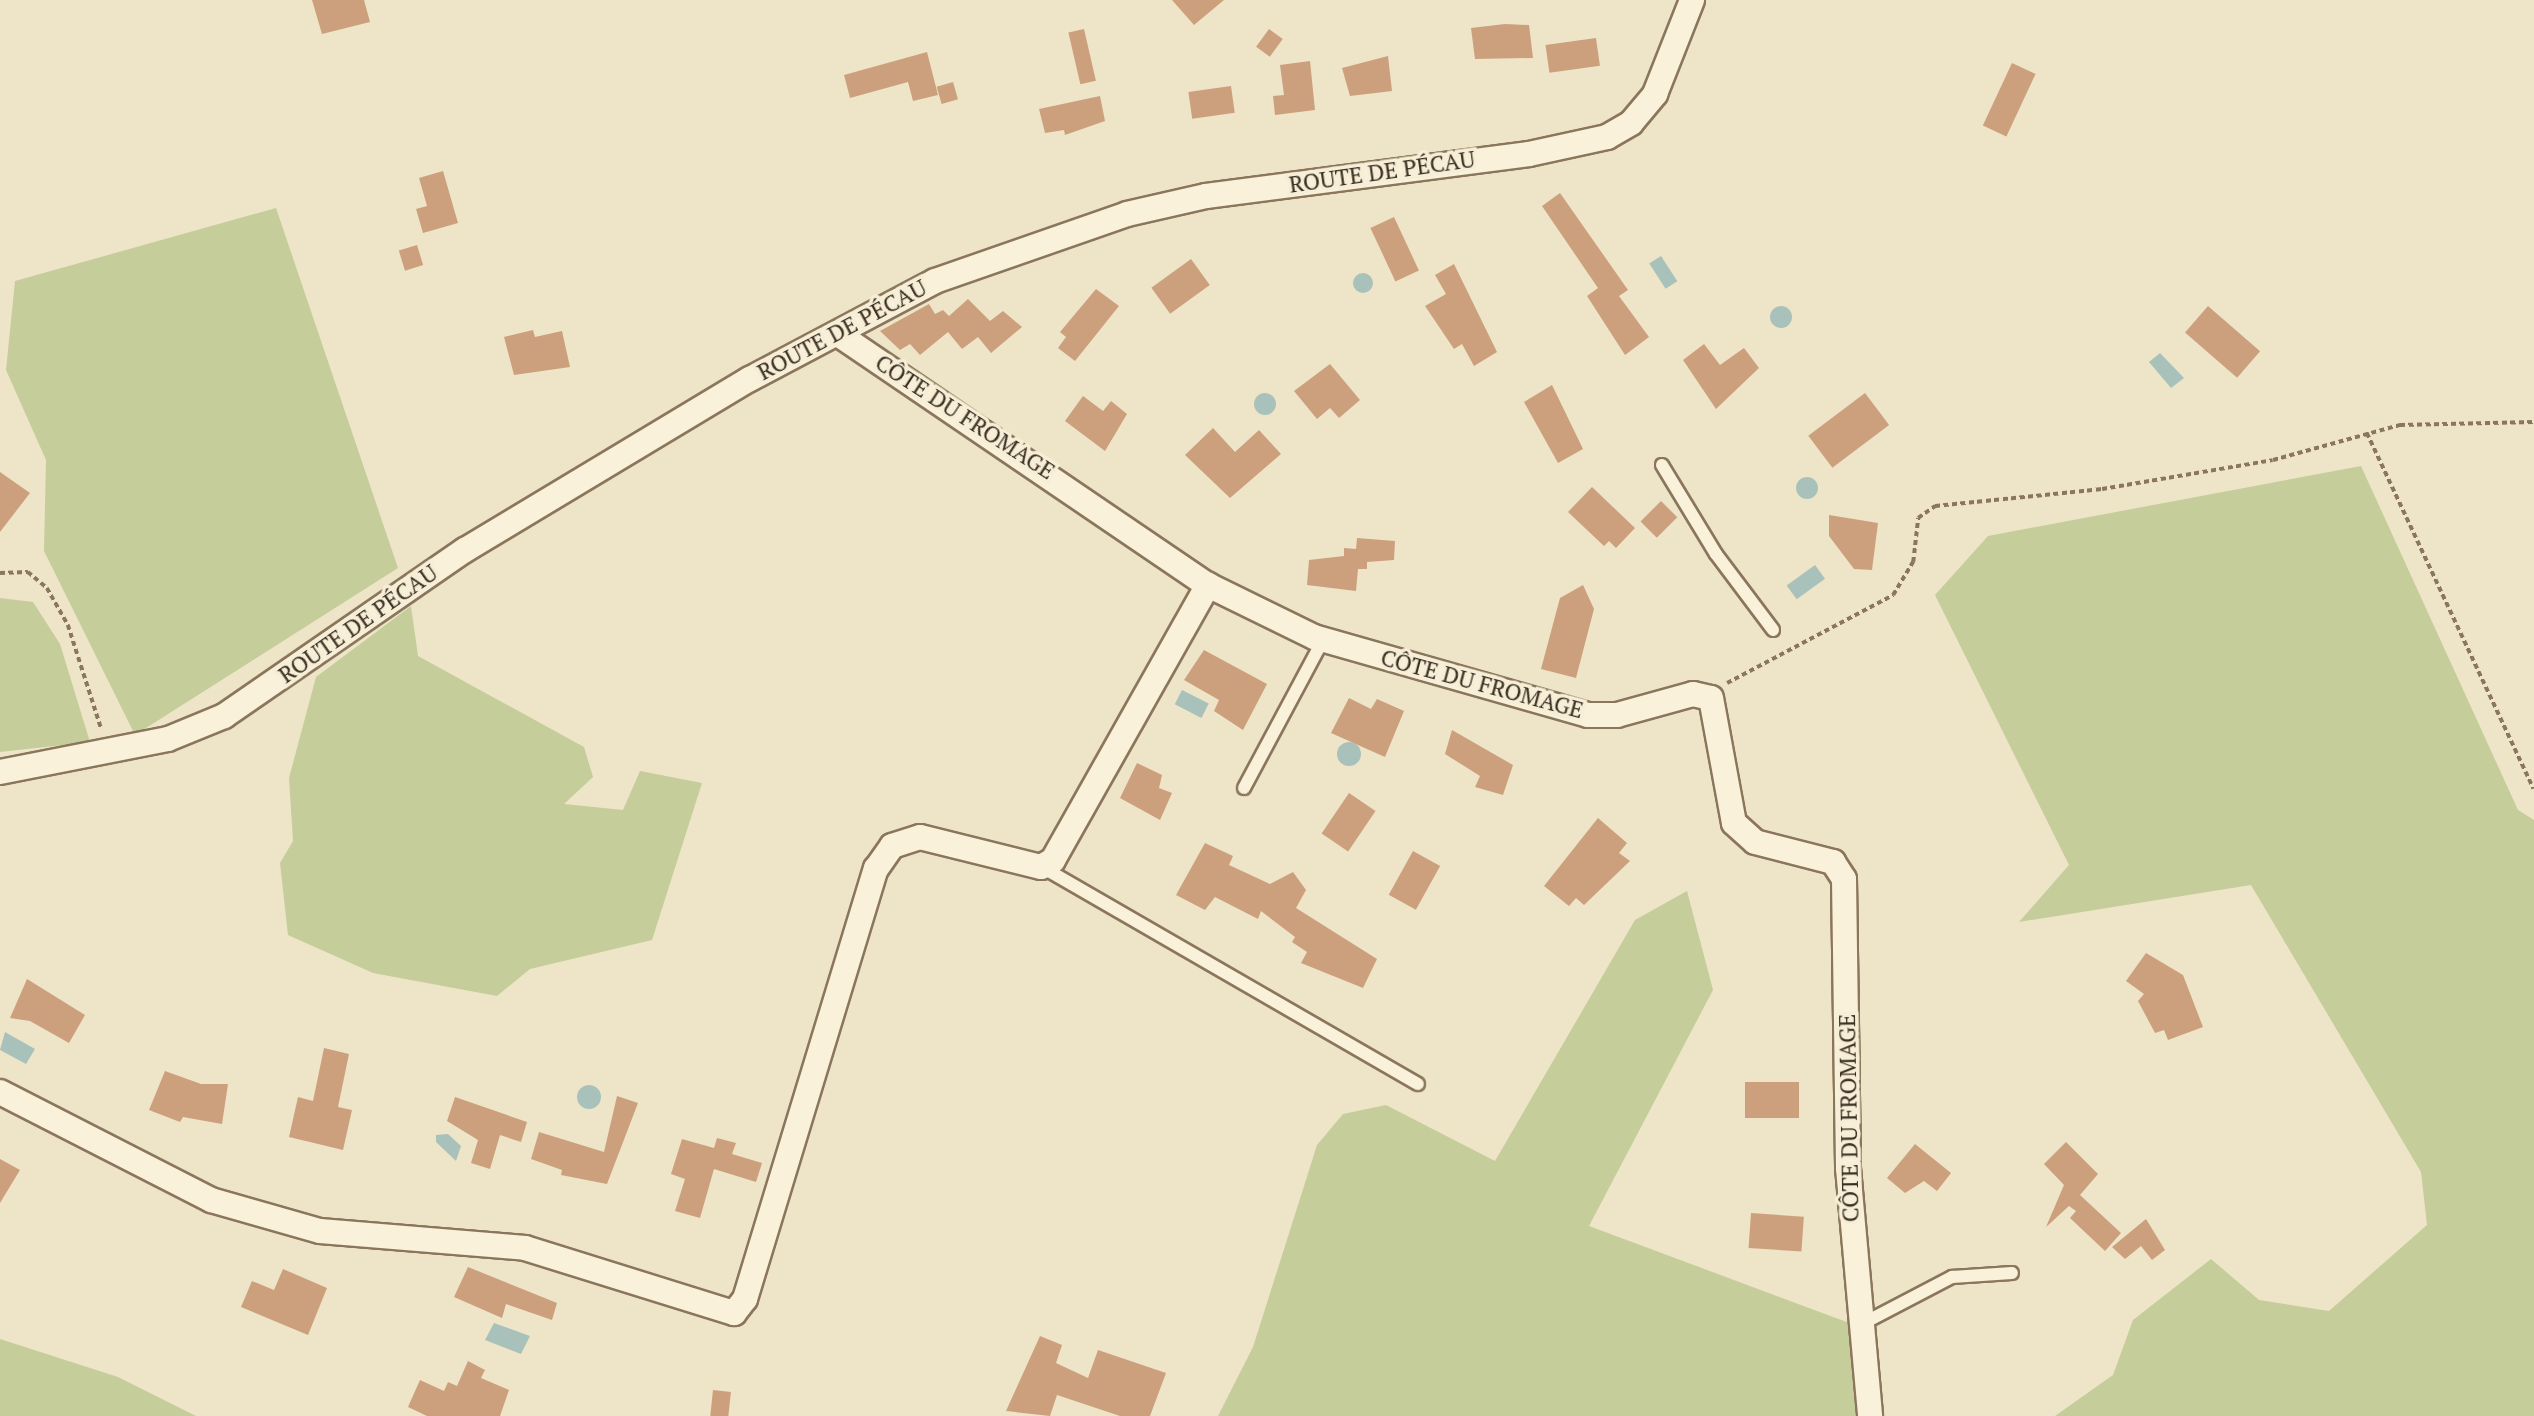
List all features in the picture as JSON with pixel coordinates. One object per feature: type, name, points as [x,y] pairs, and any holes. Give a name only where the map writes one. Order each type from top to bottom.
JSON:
[{"type":"street","name":"ROUTE DE PÉCAU","points":[[0,772],[168,739],[224,716],[465,550],[750,379],[935,281],[1128,215],[1206,196],[1529,154],[1607,137],[1631,123],[1655,93],[1692,0]]},
{"type":"street","name":"CÔTE DU FROMAGE","points":[[838,334],[1208,584],[1323,640],[1588,715],[1618,715],[1706,694],[1718,719],[1722,786],[1734,823],[1755,842],[1833,862],[1844,879],[1848,1168],[1858,1326],[1870,1416]]},
{"type":"street","points":[[0,1092],[211,1200],[320,1231],[524,1248],[734,1313],[745,1299],[884,857],[905,838],[920,837],[1041,867],[1053,860],[1208,584]]},
{"type":"lane","points":[[1662,465],[1716,554],[1773,630]]},
{"type":"lane","points":[[1244,788],[1323,640]]},
{"type":"lane","points":[[1041,867],[1418,1084]]},
{"type":"lane","points":[[1858,1326],[1952,1277],[2012,1273]]},
{"type":"path","points":[[1706,694],[1892,595],[1913,562],[1918,518],[1935,506],[2102,489],[2273,460],[2367,433],[2446,421],[2534,422]]},
{"type":"path","points":[[2367,433],[2534,789]]},
{"type":"path","points":[[0,573],[28,572],[47,588],[68,625],[108,752]]},
{"type":"green space","points":[[276,208],[398,568],[135,735],[44,551],[46,460],[6,370],[15,281]]},
{"type":"green space","points":[[2361,466],[2518,810],[2534,820],[2534,1416],[2055,1416],[2113,1375],[2133,1320],[2211,1259],[2259,1300],[2329,1311],[2427,1225],[2421,1172],[2251,885],[2019,922],[2069,865],[1935,595],[1988,536]]},
{"type":"green space","points":[[0,598],[33,602],[60,644],[90,742],[0,752]]},
{"type":"green space","points":[[411,606],[418,656],[584,747],[593,777],[564,804],[623,810],[640,771],[702,783],[652,940],[530,969],[497,996],[373,973],[288,935],[280,863],[293,841],[289,778],[316,677]]},
{"type":"green space","points":[[1687,891],[1713,990],[1589,1226],[1852,1324],[1860,1416],[1218,1416],[1253,1347],[1317,1145],[1343,1114],[1386,1105],[1495,1161],[1635,920]]},
{"type":"green space","points":[[0,1339],[118,1377],[196,1416],[0,1416]]},
{"type":"water","points":[[1661,256],[1677,281],[1666,289],[1649,264]]},
{"type":"water","points":[[1359,273],[1367,273],[1373,283],[1367,293],[1359,293],[1353,287],[1353,279]]},
{"type":"water","points":[[1781,306],[1789,309],[1792,317],[1789,325],[1781,328],[1773,325],[1770,317],[1773,309]]},
{"type":"water","points":[[2160,353],[2184,378],[2171,388],[2149,362]]},
{"type":"water","points":[[1265,393],[1273,396],[1276,404],[1273,412],[1265,415],[1257,412],[1254,404],[1257,396]]},
{"type":"water","points":[[1807,477],[1815,480],[1818,488],[1815,496],[1807,499],[1799,496],[1796,488],[1799,480]]},
{"type":"water","points":[[1815,565],[1825,579],[1797,599],[1787,586]]},
{"type":"water","points":[[1182,690],[1209,704],[1201,718],[1175,704]]},
{"type":"water","points":[[1349,742],[1357,746],[1361,754],[1357,762],[1349,766],[1341,762],[1337,754],[1341,746]]},
{"type":"water","points":[[5,1032],[35,1049],[26,1064],[0,1050]]},
{"type":"water","points":[[589,1085],[598,1088],[601,1097],[598,1106],[589,1109],[580,1106],[577,1097],[580,1088]]},
{"type":"water","points":[[448,1134],[461,1146],[456,1161],[436,1142],[436,1135]]},
{"type":"water","points":[[494,1323],[530,1336],[521,1354],[485,1340]]},
{"type":"building","points":[[312,0],[364,0],[370,22],[322,34]]},
{"type":"building","points":[[1172,0],[1224,0],[1194,25]]},
{"type":"building","points":[[1505,24],[1529,25],[1533,58],[1475,59],[1471,28]]},
{"type":"building","points":[[1084,29],[1096,81],[1080,84],[1068,33]]},
{"type":"building","points":[[1269,29],[1283,39],[1270,57],[1256,47]]},
{"type":"building","points":[[1596,38],[1600,66],[1549,73],[1545,45]]},
{"type":"building","points":[[927,52],[938,95],[913,101],[908,82],[850,98],[844,75]]},
{"type":"building","points":[[1388,56],[1392,91],[1350,96],[1342,68]]},
{"type":"building","points":[[1310,61],[1315,110],[1275,115],[1273,96],[1284,95],[1280,65]]},
{"type":"building","points":[[2012,63],[2036,74],[2006,137],[1983,126]]},
{"type":"building","points":[[953,82],[958,99],[942,104],[937,87]]},
{"type":"building","points":[[1231,86],[1235,113],[1192,119],[1188,92]]},
{"type":"building","points":[[1100,96],[1105,121],[1065,135],[1064,130],[1045,133],[1039,109]]},
{"type":"building","points":[[443,171],[458,223],[423,233],[416,209],[427,206],[419,178]]},
{"type":"building","points":[[1560,193],[1628,290],[1619,296],[1649,337],[1625,355],[1587,296],[1598,288],[1542,206]]},
{"type":"building","points":[[1394,217],[1419,270],[1395,281],[1370,228]]},
{"type":"building","points":[[417,245],[423,265],[405,271],[399,251]]},
{"type":"building","points":[[1191,259],[1210,285],[1170,314],[1151,288]]},
{"type":"building","points":[[1454,264],[1497,352],[1474,366],[1462,344],[1454,349],[1425,306],[1446,294],[1435,275]]},
{"type":"building","points":[[1096,289],[1119,306],[1075,361],[1058,348],[1066,337],[1060,332]]},
{"type":"building","points":[[968,299],[990,321],[1003,311],[1022,327],[991,353],[978,337],[962,349],[948,332],[920,355],[910,344],[900,350],[880,331],[929,304],[935,314],[943,310],[949,316]]},
{"type":"building","points":[[2208,306],[2260,351],[2237,378],[2185,332]]},
{"type":"building","points":[[533,330],[535,337],[562,331],[570,367],[514,375],[504,337]]},
{"type":"building","points":[[1704,344],[1720,365],[1744,348],[1759,368],[1716,409],[1683,360]]},
{"type":"building","points":[[1330,364],[1360,400],[1339,418],[1330,408],[1317,419],[1294,391]]},
{"type":"building","points":[[1552,385],[1583,449],[1558,463],[1524,402]]},
{"type":"building","points":[[1865,393],[1889,425],[1832,468],[1808,436]]},
{"type":"building","points":[[1083,396],[1103,411],[1111,401],[1127,414],[1105,451],[1065,421]]},
{"type":"building","points":[[1213,428],[1235,452],[1259,430],[1281,454],[1230,498],[1185,455]]},
{"type":"building","points":[[0,472],[30,493],[0,532]]},
{"type":"building","points":[[1592,487],[1635,528],[1616,548],[1609,541],[1604,546],[1568,512]]},
{"type":"building","points":[[1661,501],[1677,517],[1657,538],[1640,522]]},
{"type":"building","points":[[1829,515],[1878,523],[1872,570],[1854,569],[1829,536]]},
{"type":"building","points":[[1357,538],[1395,541],[1394,560],[1367,562],[1367,569],[1358,569],[1356,591],[1307,585],[1309,560],[1344,556],[1344,548],[1356,549]]},
{"type":"building","points":[[1583,585],[1594,609],[1576,678],[1541,669],[1560,598]]},
{"type":"building","points":[[1204,650],[1267,684],[1243,730],[1214,711],[1219,700],[1184,680]]},
{"type":"building","points":[[1349,698],[1371,709],[1377,699],[1404,711],[1385,757],[1331,733]]},
{"type":"building","points":[[1452,730],[1513,765],[1503,795],[1475,787],[1480,776],[1445,754]]},
{"type":"building","points":[[1137,763],[1162,775],[1159,788],[1172,793],[1160,820],[1120,798]]},
{"type":"building","points":[[1349,793],[1376,811],[1348,852],[1322,834]]},
{"type":"building","points":[[1598,818],[1627,843],[1619,853],[1630,861],[1584,905],[1576,898],[1569,906],[1544,886]]},
{"type":"building","points":[[1205,843],[1233,856],[1229,865],[1270,884],[1293,872],[1306,890],[1296,908],[1377,959],[1363,988],[1301,963],[1307,952],[1292,942],[1295,937],[1261,911],[1258,919],[1215,897],[1205,910],[1176,895]]},
{"type":"building","points":[[1413,851],[1440,866],[1416,910],[1389,895]]},
{"type":"building","points":[[2146,953],[2183,975],[2203,1027],[2168,1040],[2164,1030],[2155,1033],[2138,1001],[2144,994],[2126,981]]},
{"type":"building","points":[[27,979],[85,1015],[69,1043],[30,1021],[10,1018]]},
{"type":"building","points":[[324,1048],[349,1054],[338,1107],[352,1110],[343,1150],[289,1137],[298,1097],[313,1101]]},
{"type":"building","points":[[165,1071],[201,1084],[228,1084],[222,1124],[183,1117],[180,1122],[149,1110]]},
{"type":"building","points":[[1745,1082],[1799,1082],[1799,1118],[1745,1118]]},
{"type":"building","points":[[617,1096],[638,1103],[607,1184],[561,1175],[562,1170],[531,1159],[539,1132],[604,1152]]},
{"type":"building","points":[[455,1097],[527,1122],[521,1142],[500,1135],[490,1169],[471,1163],[478,1140],[447,1121]]},
{"type":"building","points":[[717,1138],[736,1143],[732,1154],[762,1163],[756,1182],[714,1169],[700,1218],[675,1211],[685,1179],[671,1174],[682,1139],[714,1148]]},
{"type":"building","points":[[2066,1142],[2098,1174],[2080,1195],[2121,1233],[2105,1251],[2070,1218],[2076,1211],[2069,1206],[2046,1227],[2064,1185],[2044,1164]]},
{"type":"building","points":[[1915,1144],[1951,1173],[1937,1191],[1924,1181],[1905,1193],[1887,1178]]},
{"type":"building","points":[[0,1159],[20,1170],[0,1203]]},
{"type":"building","points":[[1751,1213],[1804,1217],[1801,1252],[1749,1248]]},
{"type":"building","points":[[2146,1219],[2165,1250],[2152,1260],[2141,1246],[2125,1259],[2112,1247]]},
{"type":"building","points":[[468,1267],[557,1303],[552,1320],[506,1304],[502,1318],[454,1297]]},
{"type":"building","points":[[283,1269],[327,1288],[308,1335],[241,1307],[252,1281],[274,1290]]},
{"type":"building","points":[[1040,1336],[1062,1345],[1056,1363],[1088,1378],[1098,1350],[1166,1373],[1150,1416],[1120,1416],[1057,1395],[1050,1416],[1006,1411]]},
{"type":"building","points":[[468,1361],[485,1370],[481,1378],[509,1390],[500,1416],[427,1416],[408,1407],[420,1380],[444,1391],[448,1382],[457,1386]]},
{"type":"building","points":[[713,1390],[731,1392],[728,1416],[710,1416]]}]
